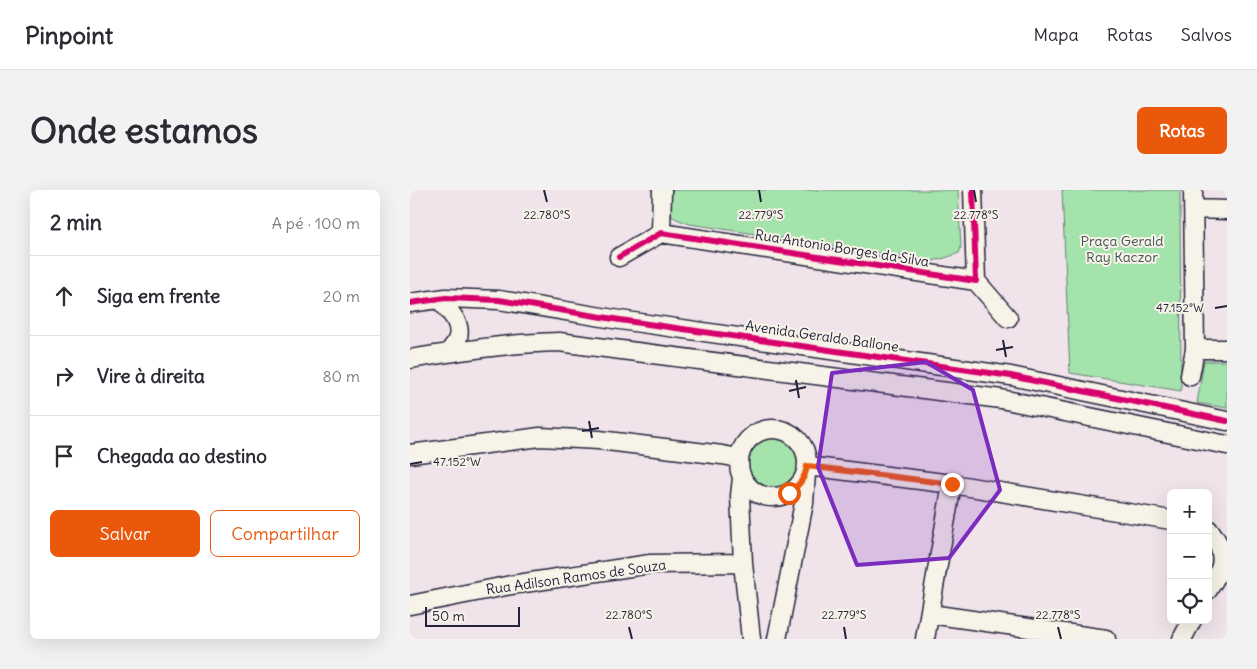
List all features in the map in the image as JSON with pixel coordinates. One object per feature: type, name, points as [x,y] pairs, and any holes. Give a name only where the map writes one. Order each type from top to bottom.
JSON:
[{"type":"street","points":[[620,257],[661,233],[662,190]]},
{"type":"street","points":[[973,190],[976,281],[1008,318]]},
{"type":"street","points":[[1190,376],[1195,349],[1193,190]]},
{"type":"street","points":[[1193,209],[1227,210]]},
{"type":"street","name":"Rua Antonio Borges da Silva","points":[[661,233],[976,281]]},
{"type":"street","name":"Avenida Geraldo Ballone","points":[[410,303],[446,298],[499,300],[630,321],[1011,376],[1227,421]]},
{"type":"street","points":[[439,299],[458,323],[459,328],[457,341],[448,353]]},
{"type":"street","points":[[410,359],[536,342],[559,342],[1001,399],[1227,445]]},
{"type":"street","points":[[1195,349],[1227,349]]},
{"type":"street","points":[[776,639],[804,503],[807,469],[807,456],[803,446],[796,437],[787,431],[777,428],[766,429],[748,439],[742,448],[739,458],[742,478],[751,489],[763,496],[776,497],[789,493],[800,485],[807,469]]},
{"type":"street","points":[[410,454],[540,437],[598,440],[739,458]]},
{"type":"street","points":[[807,469],[952,484],[1167,519]]},
{"type":"street","points":[[742,478],[740,496],[743,563],[751,639]]},
{"type":"street","points":[[925,639],[952,484]]},
{"type":"street","points":[[1212,533],[1217,539],[1221,552],[1220,568],[1212,583]]},
{"type":"street","name":"Rua Adilson Ramos de Souza","points":[[410,605],[511,585],[650,564],[743,563]]},
{"type":"street","points":[[930,614],[1106,639]]},
{"type":"street","points":[[1182,639],[1190,624]]},
{"type":"highlighted area","points":[[926,362],[973,390],[1000,490],[949,558],[857,565],[818,467],[832,373]]},
{"type":"green space","points":[[662,190],[958,190],[961,247],[959,253],[932,261],[690,224],[676,219],[669,213]]},
{"type":"green space","name":"Praça Gerald Ray Kaczor","points":[[1062,190],[1180,190],[1181,391],[1070,373]]},
{"type":"green space","points":[[1204,361],[1227,361],[1227,408],[1197,403]]},
{"type":"green space","points":[[768,435],[780,435],[790,439],[798,447],[802,463],[798,479],[790,487],[780,491],[768,491],[758,487],[750,479],[746,469],[746,457],[750,447],[758,439]]},
{"type":"cycle path","points":[[619,257],[661,233],[976,281],[973,190]]},
{"type":"cycle path","points":[[410,303],[446,298],[499,300],[620,320],[1011,376],[1227,421]]},
{"type":"route","points":[[789,493],[800,485],[807,466],[952,484]]}]
